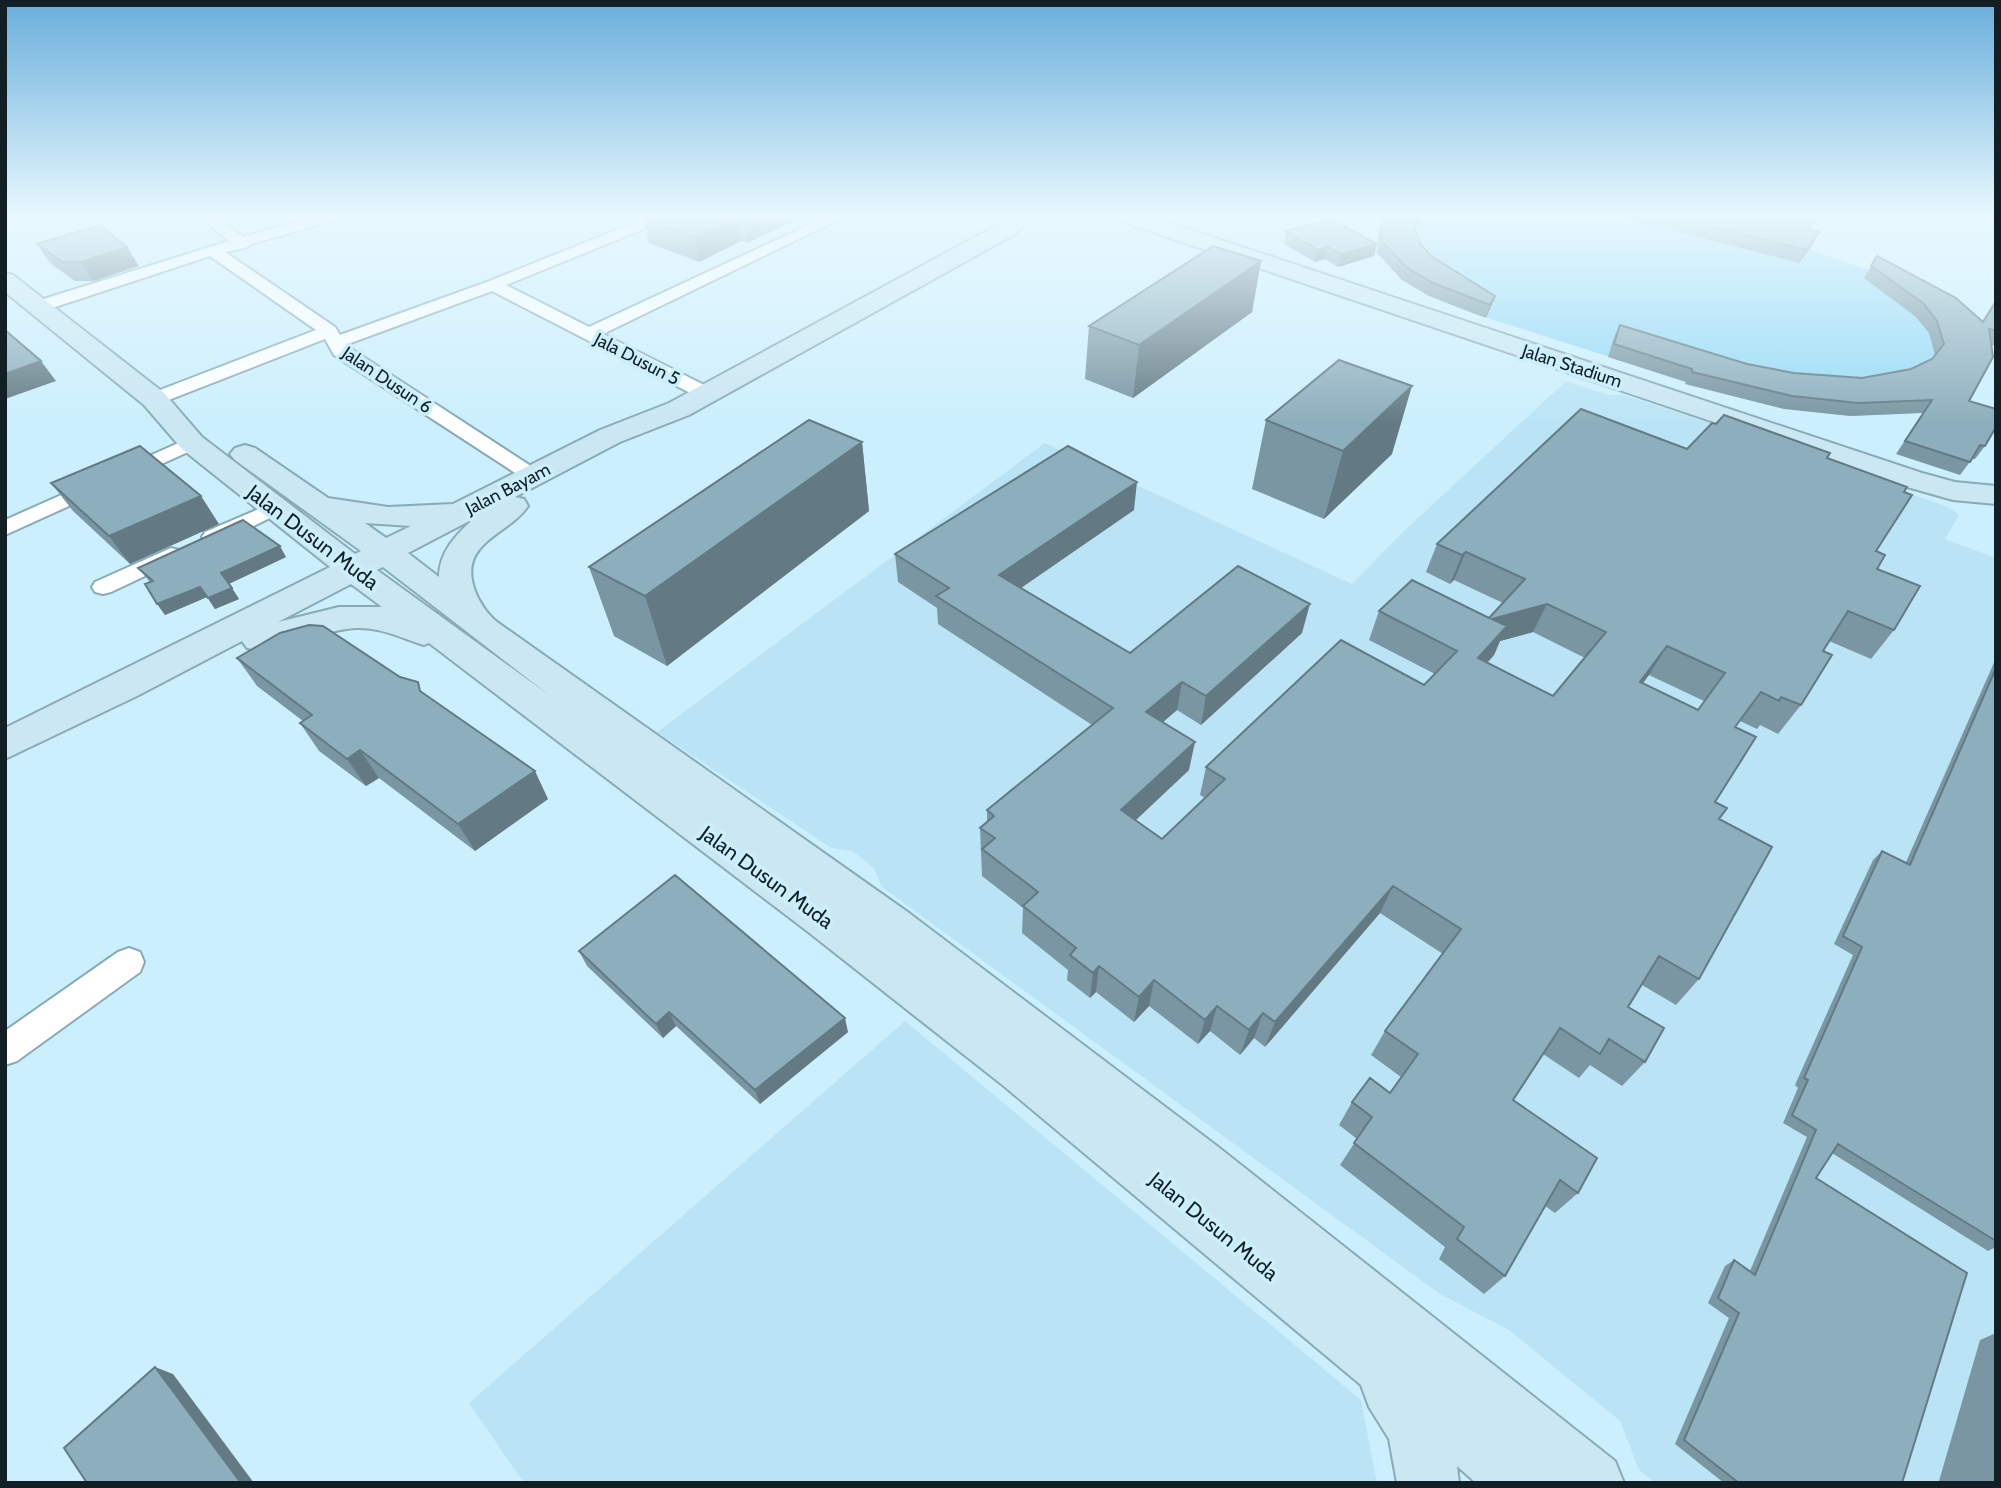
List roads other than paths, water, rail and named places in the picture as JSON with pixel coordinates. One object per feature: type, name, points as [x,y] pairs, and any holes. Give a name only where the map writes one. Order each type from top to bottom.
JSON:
[{"type":"main road","name":"Jalan Dusun Muda","points":[[12,285],[154,399],[192,443],[377,566],[472,638],[813,910],[1022,1071],[1343,1332],[1513,1461]]},
{"type":"main road","points":[[5,764],[138,702],[251,642],[377,566],[531,486],[626,444],[679,409],[901,285]]},
{"type":"main road","name":"Jalan Stadium","points":[[1332,285],[1911,479],[1962,492],[1996,495]]},
{"type":"main road","points":[[154,399],[222,438],[291,510],[305,541],[307,555],[299,572],[279,590],[184,657]]},
{"type":"main road","points":[[472,638],[456,590],[453,574],[456,559],[476,533],[531,486]]},
{"type":"main road","name":"Jalan Bayam","points":[[5,745],[377,566],[482,502],[531,486]]},
{"type":"main road","points":[[291,510],[407,518],[454,511],[482,502]]},
{"type":"main road","points":[[251,642],[316,624],[367,616],[472,638],[893,926],[1199,1164],[1513,1461],[1593,1483]]},
{"type":"main road","points":[[1343,1332],[1388,1383],[1413,1419],[1425,1458],[1428,1483]]},
{"type":"street","points":[[40,306],[105,285]]},
{"type":"street","name":"Jalan Dusun 6","points":[[261,285],[331,337],[341,351],[531,486]]},
{"type":"street","points":[[154,399],[331,337],[492,285]]},
{"type":"street","name":"Jala Dusun 5","points":[[494,285],[707,394]]},
{"type":"street","points":[[589,334],[692,285]]},
{"type":"street","points":[[5,528],[192,443]]},
{"type":"street","points":[[103,587],[291,510]]},
{"type":"street","points":[[5,1050],[129,962]]}]
